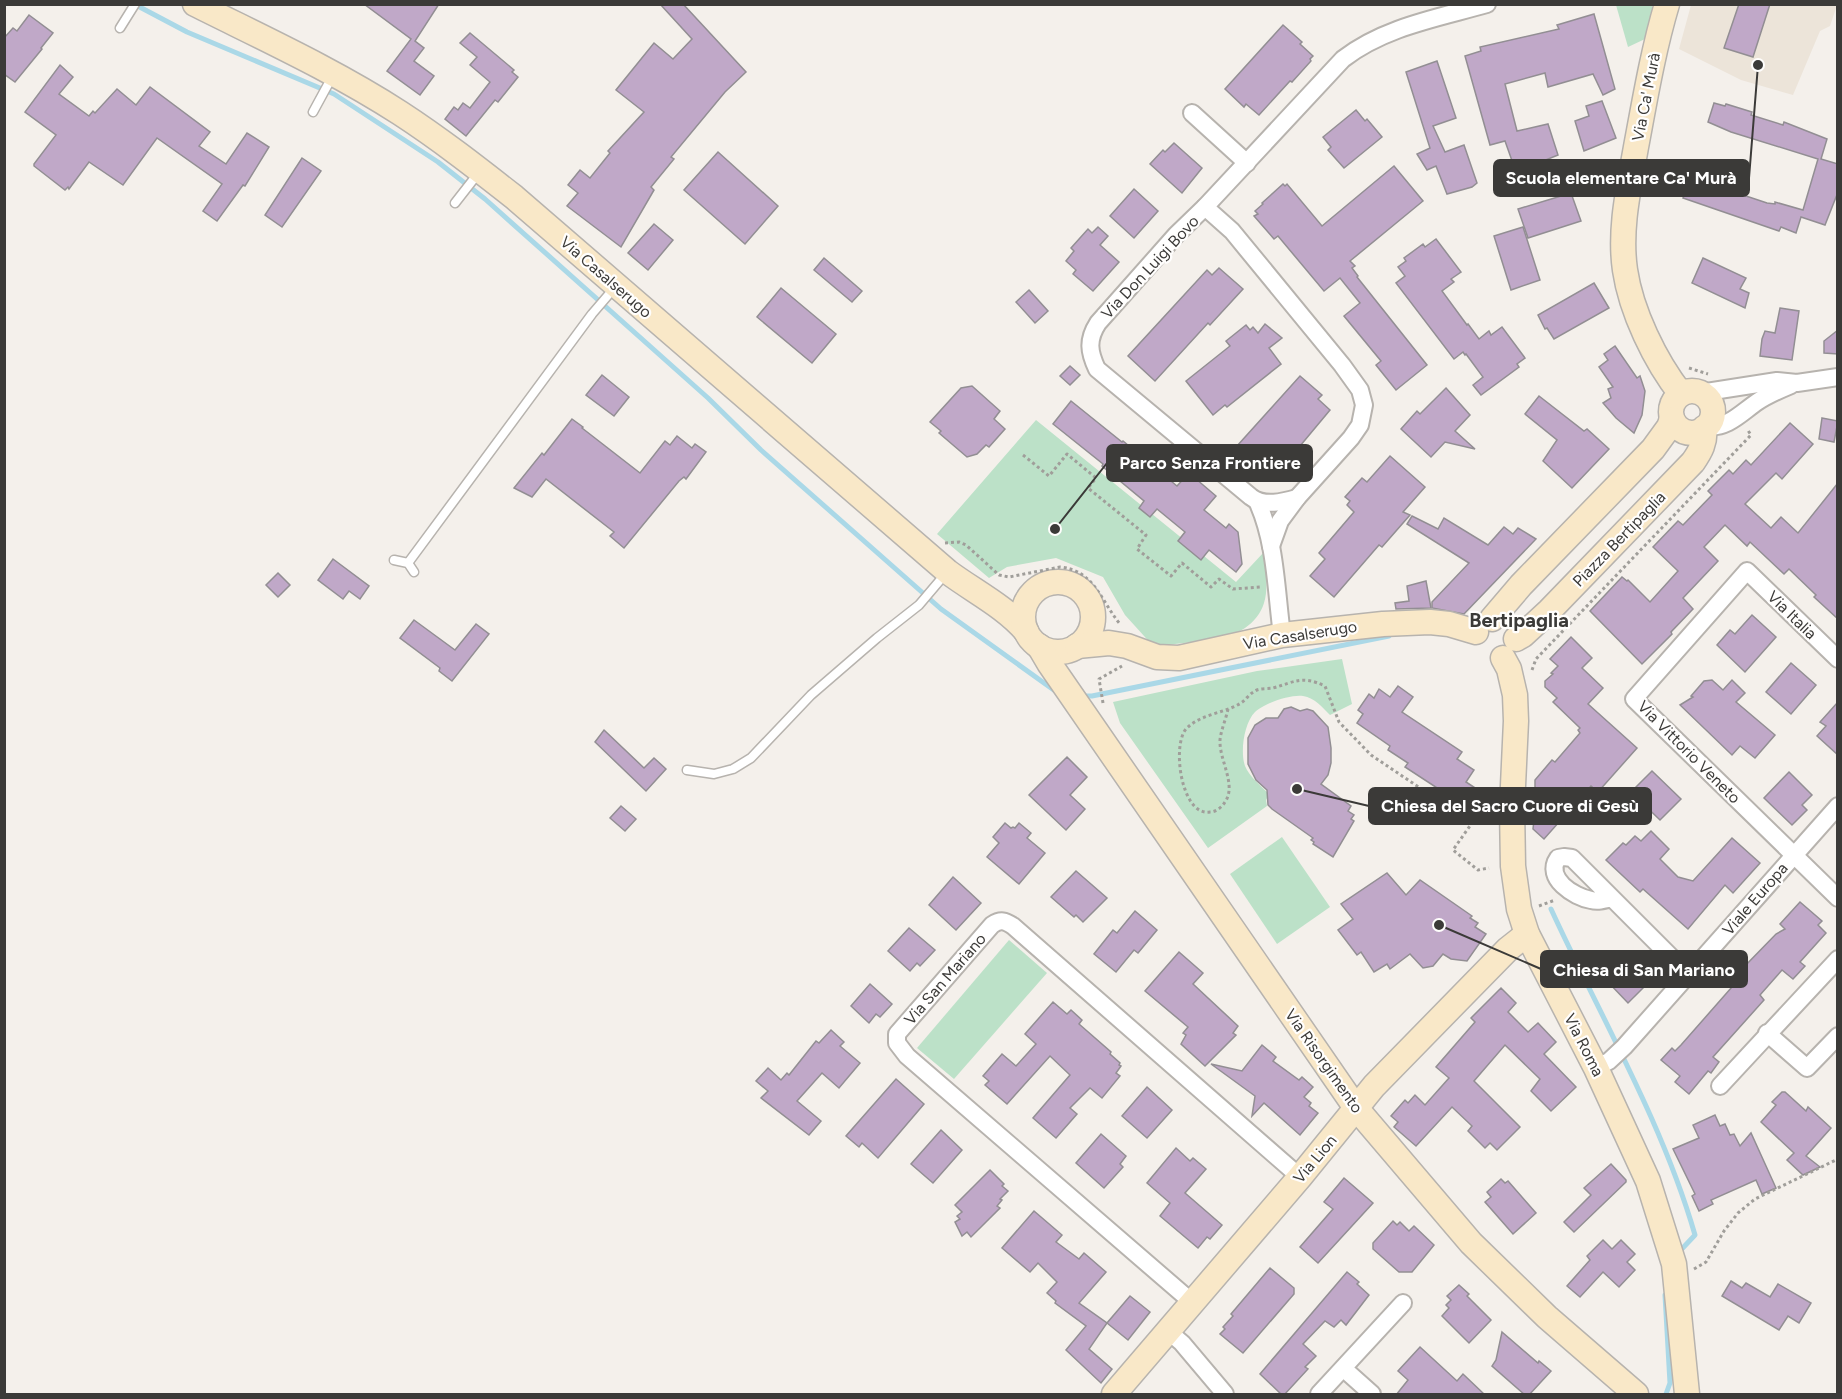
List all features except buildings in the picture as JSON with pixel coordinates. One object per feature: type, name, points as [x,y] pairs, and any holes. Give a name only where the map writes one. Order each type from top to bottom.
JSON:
[{"type":"street","name":"Via Casalserugo","points":[[195,4],[400,113],[441,141],[476,176],[612,291],[948,572],[1014,617],[1033,639]]},
{"type":"street","name":"Via Don Luigi Bovo","points":[[1282,635],[1271,546],[1267,527],[1257,501],[1097,369],[1090,354],[1092,332],[1176,235],[1247,163],[1328,73],[1359,46],[1384,34],[1487,4]]},
{"type":"street","name":"Via Ca' Murà","points":[[1668,4],[1660,29],[1643,108],[1623,235],[1625,269],[1636,311],[1656,355],[1698,387]]},
{"type":"street","points":[[1192,113],[1247,163]]},
{"type":"street","name":"Via Don Luigi Bovo","points":[[1205,207],[1232,231],[1342,365],[1360,390],[1364,405],[1360,425],[1280,521],[1271,546]]},
{"type":"street","points":[[1484,626],[1504,620],[1509,623],[1512,628],[1510,648],[1492,659],[1481,654],[1475,644],[1484,626],[1507,600],[1653,449],[1669,427],[1672,419],[1672,405],[1698,387],[1777,381],[1797,382],[1838,377]]},
{"type":"street","points":[[1672,419],[1681,430],[1688,432],[1716,427],[1726,424],[1776,391],[1797,382]]},
{"type":"street","name":"Piazza Bertipaglia","points":[[1510,648],[1549,611],[1693,462],[1700,452],[1706,427],[1712,419],[1711,405],[1698,387]]},
{"type":"street","points":[[1257,501],[1283,502],[1297,498]]},
{"type":"street","name":"Via Italia","points":[[1748,571],[1838,659]]},
{"type":"street","name":"Via Vittorio Veneto","points":[[1748,571],[1634,699],[1838,898]]},
{"type":"street","points":[[985,596],[1021,598],[1048,584],[1068,584],[1084,594],[1092,612],[1090,631],[1075,647],[1065,664],[1065,686]]},
{"type":"street","points":[[1032,594],[1023,612],[1033,639],[1058,652],[1075,647]]},
{"type":"street","name":"Via Casalserugo","points":[[1092,612],[1125,645]]},
{"type":"street","name":"Via Casalserugo","points":[[1075,647],[1109,643],[1125,645],[1157,657],[1179,658],[1282,635],[1383,624],[1430,622],[1484,626]]},
{"type":"street","name":"Via Risorgimento","points":[[1033,639],[1065,686],[1094,710],[1356,1108],[1472,1243],[1547,1317],[1636,1395]]},
{"type":"street","name":"Via Roma","points":[[1510,648],[1509,669],[1515,695],[1516,721],[1512,807],[1513,866],[1519,909],[1527,934],[1602,1065],[1648,1181],[1667,1236],[1675,1270],[1687,1395]]},
{"type":"street","name":"Viale Europa","points":[[1602,1065],[1624,1047],[1838,806]]},
{"type":"street","points":[[1611,898],[1599,901],[1590,900],[1568,890],[1561,884],[1554,872],[1554,864],[1558,858],[1564,856],[1572,858],[1580,865],[1688,974]]},
{"type":"street","name":"Via San Mariano","points":[[1193,1302],[907,1056],[897,1043],[897,1034],[992,925],[998,921],[1004,921],[1013,926],[1300,1177]]},
{"type":"street","name":"Via Lion","points":[[1114,1395],[1300,1177],[1374,1086],[1500,957],[1527,934]]},
{"type":"street","points":[[1720,1086],[1838,958]]},
{"type":"street","points":[[1767,1034],[1807,1068],[1838,1036]]},
{"type":"street","points":[[1319,1395],[1403,1303]]},
{"type":"street","points":[[1168,1331],[1182,1343],[1225,1395]]},
{"type":"street","points":[[1344,1369],[1372,1395]]},
{"type":"lane","points":[[120,28],[135,4]]},
{"type":"lane","points":[[313,112],[331,78]]},
{"type":"lane","points":[[455,203],[476,176]]},
{"type":"lane","points":[[408,563],[592,314],[612,291]]},
{"type":"lane","points":[[394,560],[408,563],[414,572]]},
{"type":"lane","points":[[687,770],[714,774],[733,769],[751,758],[811,696],[877,638],[919,605],[948,572]]},
{"type":"path","points":[[1683,365],[1702,373],[1698,387]]},
{"type":"path","points":[[1532,675],[1532,664],[1536,658],[1751,435]]},
{"type":"path","points":[[1023,455],[1049,476],[1067,454],[1096,478],[1088,488],[1146,535],[1137,549],[1171,576],[1182,563],[1211,587],[1219,579],[1233,589],[1265,586]]},
{"type":"path","points":[[940,543],[959,542],[966,545],[999,575],[1009,577],[1068,567],[1092,581],[1125,645],[1099,683],[1094,710]]},
{"type":"path","points":[[1228,709],[1220,739],[1221,757],[1229,789],[1225,802],[1215,812],[1206,813],[1195,807],[1187,797],[1183,783],[1180,752],[1186,728],[1241,703],[1255,690],[1280,686],[1292,680],[1313,680],[1325,686],[1339,722],[1371,755],[1472,823],[1453,850],[1478,870],[1489,868]]},
{"type":"path","points":[[1532,909],[1562,898],[1568,890]]},
{"type":"path","points":[[1675,1270],[1682,1275],[1706,1262],[1724,1231],[1738,1213],[1755,1199],[1838,1159]]},
{"type":"shaded area","points":[[1691,5],[1837,5],[1830,26],[1820,31],[1793,95],[1741,80],[1679,49]]},
{"type":"green space","points":[[1653,4],[1645,39],[1628,47],[1616,5]]},
{"type":"green space","points":[[1036,420],[1236,582],[1264,552],[1266,591],[1264,603],[1254,620],[1245,628],[1227,635],[1154,647],[1125,615],[1103,577],[1056,558],[1007,567],[989,578],[937,534]]},
{"type":"green space","points":[[1342,659],[1352,704],[1330,715],[1311,699],[1292,696],[1265,705],[1251,717],[1244,738],[1245,766],[1269,794],[1266,800],[1267,806],[1208,848],[1120,723],[1113,702],[1257,671]]},
{"type":"green space","points":[[1282,837],[1330,907],[1277,944],[1230,874]]},
{"type":"green space","points":[[1009,940],[1047,973],[954,1079],[917,1048]]},
{"type":"waterway","points":[[134,4],[187,32],[334,94],[438,162],[485,199],[708,398],[761,450],[941,609],[1058,693]]},
{"type":"waterway","points":[[1081,696],[1092,696],[1389,636]]},
{"type":"waterway","points":[[1551,909],[1648,1110],[1681,1193],[1695,1235],[1679,1252]]},
{"type":"waterway","points":[[1665,1295],[1670,1383],[1666,1394]]},
{"type":"place","name":"Scuola elementare Ca' Murà","points":[[1758,65]]},
{"type":"place","name":"Parco Senza Frontiere","points":[[1055,529]]},
{"type":"place","name":"Chiesa del Sacro Cuore di Gesù","points":[[1297,789]]},
{"type":"place","name":"Chiesa di San Mariano","points":[[1439,925]]},
{"type":"district","name":"Bertipaglia","points":[[1519,620]]}]
